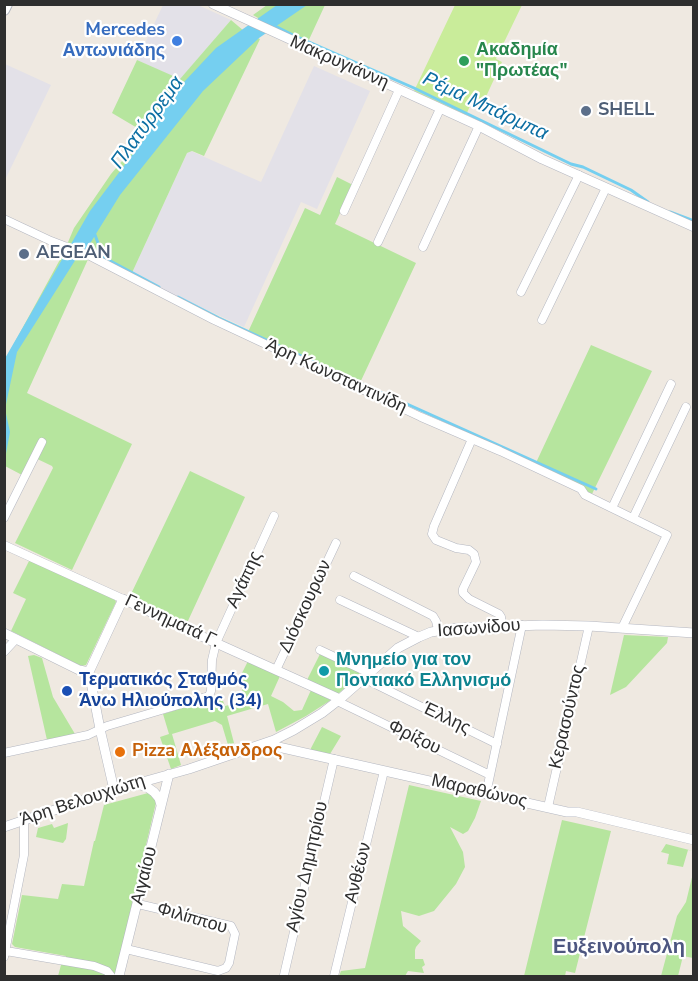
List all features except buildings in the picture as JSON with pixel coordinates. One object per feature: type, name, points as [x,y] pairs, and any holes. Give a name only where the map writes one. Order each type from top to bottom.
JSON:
[{"type":"main road","points":[[4,9],[7,4]]},
{"type":"street","name":"Μακρυγιάννη","points":[[213,4],[479,126],[542,159],[693,227]]},
{"type":"street","points":[[344,211],[399,90]]},
{"type":"street","points":[[378,242],[440,109]]},
{"type":"street","points":[[423,247],[479,126]]},
{"type":"street","points":[[521,292],[579,175]]},
{"type":"street","points":[[542,320],[606,188]]},
{"type":"street","name":"Άρη Κωνσταντινίδη","points":[[4,219],[90,256],[214,320],[581,489],[585,495],[667,535],[622,628]]},
{"type":"street","points":[[612,508],[671,384]]},
{"type":"street","points":[[633,518],[686,407]]},
{"type":"street","points":[[472,439],[432,534],[441,542],[469,550],[474,554],[476,562],[463,593],[499,614],[502,626]]},
{"type":"street","points":[[4,518],[42,442]]},
{"type":"street","name":"Αγάπης","points":[[100,729],[209,696],[216,643],[274,516]]},
{"type":"street","name":"Διόσκουρων","points":[[276,670],[336,543]]},
{"type":"street","name":"Γεννηματά Γ.","points":[[4,545],[339,700]]},
{"type":"street","points":[[354,576],[433,616],[438,630]]},
{"type":"street","points":[[114,790],[89,672],[123,599]]},
{"type":"street","points":[[340,600],[419,637]]},
{"type":"street","points":[[486,794],[522,625]]},
{"type":"street","name":"Ιασωνίδου","points":[[264,744],[294,730],[339,700],[396,650],[419,637],[438,630],[522,625],[589,626],[693,633]]},
{"type":"street","name":"Κερασούντος","points":[[548,807],[589,626]]},
{"type":"street","points":[[4,633],[79,670],[89,672]]},
{"type":"street","points":[[4,652],[16,639]]},
{"type":"street","name":"Έλλης","points":[[320,650],[497,744]]},
{"type":"street","name":"Φρίξου","points":[[339,700],[490,775]]},
{"type":"street","points":[[4,753],[88,735],[100,729]]},
{"type":"street","points":[[294,730],[290,743],[296,751]]},
{"type":"street","name":"Μαραθώνος","points":[[264,744],[567,812],[577,812],[693,840]]},
{"type":"street","name":"Άρη Βελουχιώτη","points":[[4,827],[264,744]]},
{"type":"street","name":"Αγίου Δημητρίου","points":[[284,975],[334,759]]},
{"type":"street","name":"Ανθέων","points":[[334,976],[384,771]]},
{"type":"street","name":"Αιγαίου","points":[[119,976],[169,774]]},
{"type":"street","points":[[135,784],[143,785],[154,792],[162,806]]},
{"type":"street","points":[[24,820],[24,855],[8,921],[5,954],[94,966],[107,971],[111,976]]},
{"type":"street","name":"Φιλίππου","points":[[126,949],[218,971],[226,968],[229,963],[236,934],[231,926],[138,904]]},
{"type":"shaded area","points":[[163,5],[198,5],[231,20],[180,80],[137,60]]},
{"type":"shaded area","points":[[5,64],[51,85],[5,180]]},
{"type":"shaded area","points":[[314,66],[370,91],[317,209],[301,202],[244,327],[131,275],[187,153],[191,151],[261,182]]},
{"type":"green space","points":[[267,5],[325,5],[307,44],[268,26],[253,15]]},
{"type":"green space","name":"Ακαδημία \"Πρωτέας\"","points":[[455,5],[522,5],[496,59],[502,62],[484,101],[474,97],[466,115],[414,91]]},
{"type":"green space","points":[[231,20],[244,31],[260,39],[204,156],[192,151],[187,153],[131,275],[90,255],[27,393],[132,444],[72,570],[15,543],[53,468],[31,456],[22,475],[5,466],[5,360],[63,254],[74,228],[111,174],[144,132],[112,113],[137,60],[180,79]]},
{"type":"green space","points":[[337,177],[353,185],[335,224],[416,263],[359,385],[248,332],[305,208],[320,215]]},
{"type":"green space","points":[[591,345],[652,371],[592,494],[534,467]]},
{"type":"green space","points":[[190,471],[245,497],[187,623],[130,596]]},
{"type":"green space","points":[[30,559],[114,598],[116,602],[86,665],[81,666],[11,631],[26,599],[13,593]]},
{"type":"green space","points":[[624,635],[668,637],[667,643],[626,687],[610,695]]},
{"type":"green space","points":[[320,654],[361,673],[337,695],[307,680]]},
{"type":"green space","points":[[34,655],[42,658],[53,697],[75,734],[47,740],[28,656]]},
{"type":"green space","points":[[248,661],[280,676],[271,696],[294,711],[302,710],[311,690],[331,700],[276,732],[268,704],[227,716],[234,743],[228,745],[222,725],[215,721],[172,734],[181,765],[171,769],[160,737],[169,734],[163,714],[221,696],[225,706],[244,701],[240,677]]},
{"type":"green space","points":[[322,727],[341,736],[330,754],[310,750]]},
{"type":"green space","points":[[409,785],[481,801],[468,831],[463,834],[450,827],[463,852],[465,867],[456,884],[434,911],[419,916],[401,911],[403,926],[421,941],[415,950],[415,959],[423,959],[424,973],[408,971],[405,976],[339,976],[341,971],[365,968]]},
{"type":"green space","points":[[159,790],[115,976],[58,976],[66,956],[15,947],[12,944],[22,895],[58,899],[62,884],[84,886],[104,805]]},
{"type":"green space","points":[[562,820],[611,831],[575,973],[566,971],[565,976],[524,976]]},
{"type":"green space","points":[[68,823],[66,839],[63,843],[36,837],[38,828],[52,824],[54,828]]},
{"type":"green space","points":[[666,844],[693,851],[688,850],[683,867],[667,864],[669,854],[661,852]]},
{"type":"green space","points":[[693,873],[693,958],[683,956],[678,976],[661,976],[677,916],[686,902]]},
{"type":"water","points":[[277,5],[307,5],[259,38],[203,91],[120,195],[17,352],[5,409],[10,432],[5,459],[4,360],[90,211],[142,142],[169,98],[216,48]]},
{"type":"waterway","name":"Ρέμα Μπάρμπα","points":[[275,26],[414,88],[571,164],[583,167],[631,190],[648,202]]},
{"type":"waterway","name":"Ρέμα Μπάρμπα","points":[[670,212],[694,221]]},
{"type":"waterway","points":[[94,232],[103,257],[159,287]]},
{"type":"waterway","points":[[178,297],[347,377],[596,489]]},
{"type":"place","name":"Mercedes Αντωνιάδης","points":[[177,41]]},
{"type":"place","name":"Ακαδημία \"Πρωτέας\"","points":[[464,61]]},
{"type":"place","name":"SHELL","points":[[586,111]]},
{"type":"place","name":"AEGEAN","points":[[24,254]]},
{"type":"place","name":"Μνημείο για τον Ποντιακό Ελληνισμό","points":[[324,671]]},
{"type":"place","name":"Τερματικός Σταθμός Άνω Ηλιούπολης (34)","points":[[67,691]]},
{"type":"place","name":"Pizza Αλέξανδρος","points":[[120,752]]},
{"type":"district","name":"Ευξεινούπολη","points":[[619,948]]},
{"type":"water label","name":"Πλατύρρεμα","points":[[148,123]]}]
